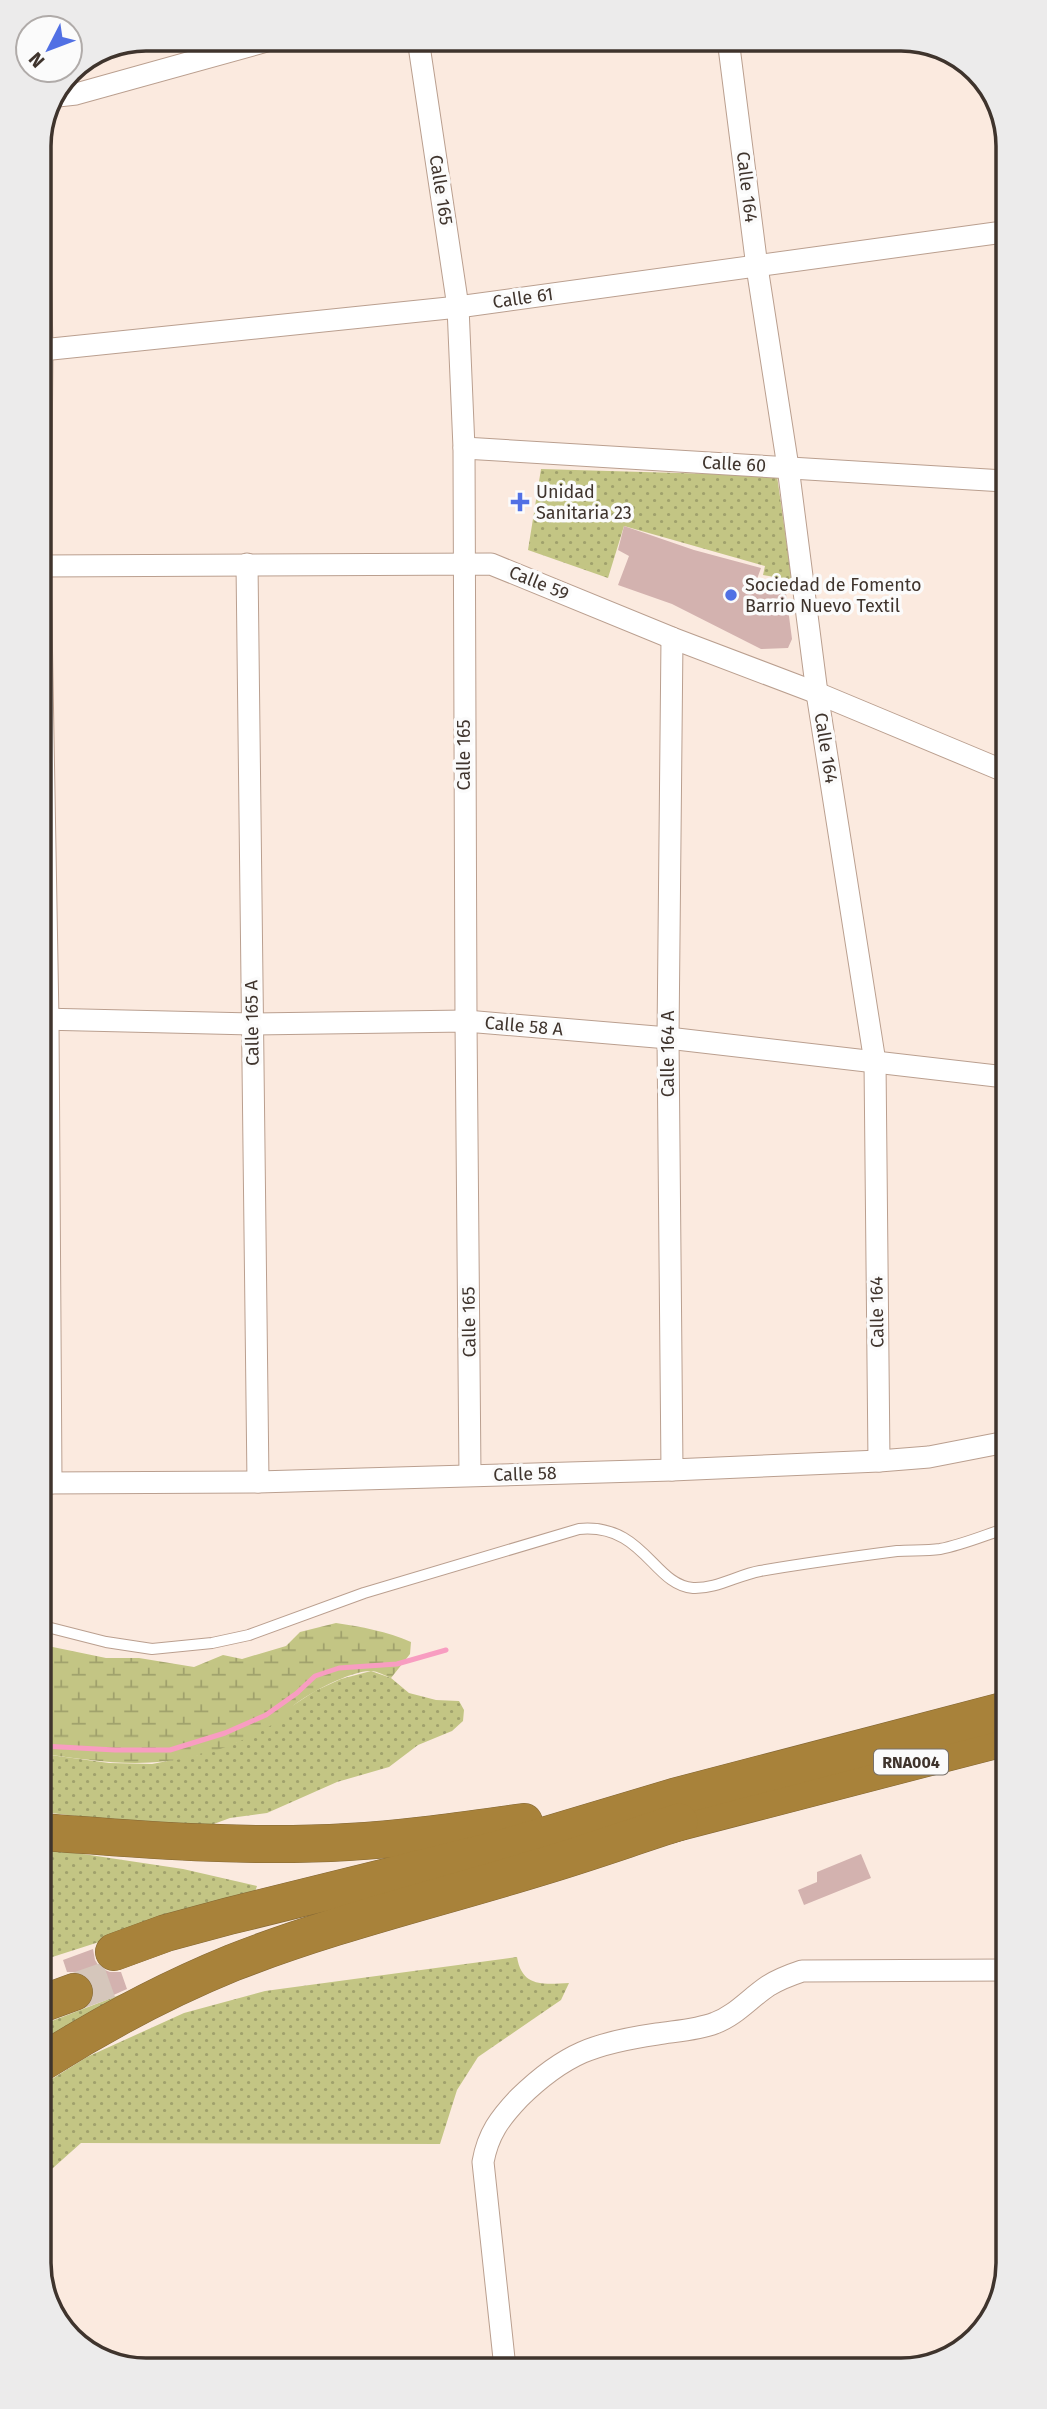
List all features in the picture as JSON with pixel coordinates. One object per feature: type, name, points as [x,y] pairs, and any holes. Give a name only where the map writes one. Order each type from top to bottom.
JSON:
[{"type":"highway","points":[[833,1754],[996,1700]]},
{"type":"highway","name":"RNA004","points":[[678,1809],[833,1754],[996,1713]]},
{"type":"highway","name":"RNA004","points":[[678,1809],[815,1788],[996,1740]]},
{"type":"highway","points":[[815,1788],[996,1751]]},
{"type":"highway","points":[[51,1833],[160,1842],[347,1842],[678,1809]]},
{"type":"highway","points":[[118,1964],[166,1933],[216,1919],[500,1849],[678,1809]]},
{"type":"highway","points":[[51,2057],[148,2001],[232,1964],[324,1931],[539,1868],[678,1809]]},
{"type":"street","points":[[66,95],[228,51]]},
{"type":"street","name":"Calle 165","points":[[420,51],[458,307],[464,448],[470,1475]]},
{"type":"street","name":"Calle 164","points":[[730,51],[817,693],[875,1062],[879,1461]]},
{"type":"street","name":"Calle 61","points":[[51,348],[458,307],[996,233]]},
{"type":"street","name":"Calle 60","points":[[464,448],[996,480]]},
{"type":"street","name":"Calle 165 A","points":[[247,564],[258,1482]]},
{"type":"street","name":"Calle 59","points":[[51,566],[491,564],[672,638],[817,693],[996,768]]},
{"type":"street","name":"Calle 164 A","points":[[672,638],[668,1038],[672,1470]]},
{"type":"street","name":"Calle 58 A","points":[[51,1019],[252,1024],[466,1021],[668,1038],[996,1076]]},
{"type":"street","name":"Calle 58","points":[[51,1483],[258,1482],[672,1470],[929,1457],[996,1444]]},
{"type":"street","points":[[504,2358],[483,2162],[491,2132],[500,2117],[540,2077],[590,2047],[717,2023],[782,1977],[802,1971],[996,1970]]},
{"type":"lane","points":[[51,1628],[106,1642],[152,1649],[212,1643],[249,1636],[364,1593],[579,1529],[612,1531],[639,1547],[676,1582],[692,1588],[718,1584],[756,1572],[845,1557],[940,1549],[996,1531]]},
{"type":"green space","points":[[541,469],[777,476],[792,580],[763,575],[765,566],[624,526],[608,578],[528,550]]},
{"type":"green space","points":[[336,1623],[374,1630],[411,1642],[410,1654],[391,1678],[371,1671],[342,1678],[301,1700],[262,1731],[205,1754],[176,1760],[137,1763],[51,1755],[51,1647],[106,1658],[139,1658],[194,1667],[223,1655],[242,1659],[286,1646],[300,1632]]},
{"type":"green space","points":[[371,1671],[391,1678],[409,1693],[436,1700],[459,1701],[464,1710],[463,1721],[452,1731],[418,1745],[389,1767],[337,1782],[267,1813],[230,1818],[211,1825],[157,1826],[51,1813],[51,1755],[109,1763],[152,1764],[198,1755],[237,1742],[315,1691],[341,1679]]},
{"type":"green space","points":[[51,1849],[183,1869],[257,1886],[255,1892],[51,1957]]},
{"type":"green space","points":[[221,1956],[51,2046],[51,2021]]},
{"type":"green space","points":[[517,1957],[520,1967],[529,1979],[543,1983],[569,1983],[561,2000],[478,2057],[457,2090],[440,2144],[81,2143],[51,2170],[51,2080],[87,2057],[184,2013],[265,1991]]},
{"type":"building","name":"Sociedad de Fomento Barrio Nuevo Textil","points":[[624,526],[694,550],[761,568],[757,579],[785,586],[792,639],[788,648],[761,649],[672,604],[618,585],[629,556],[618,550]]},
{"type":"building","points":[[861,1854],[871,1878],[804,1905],[798,1890],[817,1882],[817,1872]]},
{"type":"building","points":[[93,1949],[100,1968],[121,1972],[127,1989],[89,2006],[94,1996],[93,1984],[88,1976],[67,1972],[63,1960]]},
{"type":"waterway","points":[[51,1746],[170,1750],[225,1733],[266,1715],[315,1676],[339,1668],[397,1664],[446,1650]]},
{"type":"tunnel","points":[[74,1992],[122,1975]]},
{"type":"place","name":"Unidad Sanitaria 23","points":[[520,502]]},
{"type":"place","name":"Sociedad de Fomento Barrio Nuevo Textil","points":[[731,595]]}]
